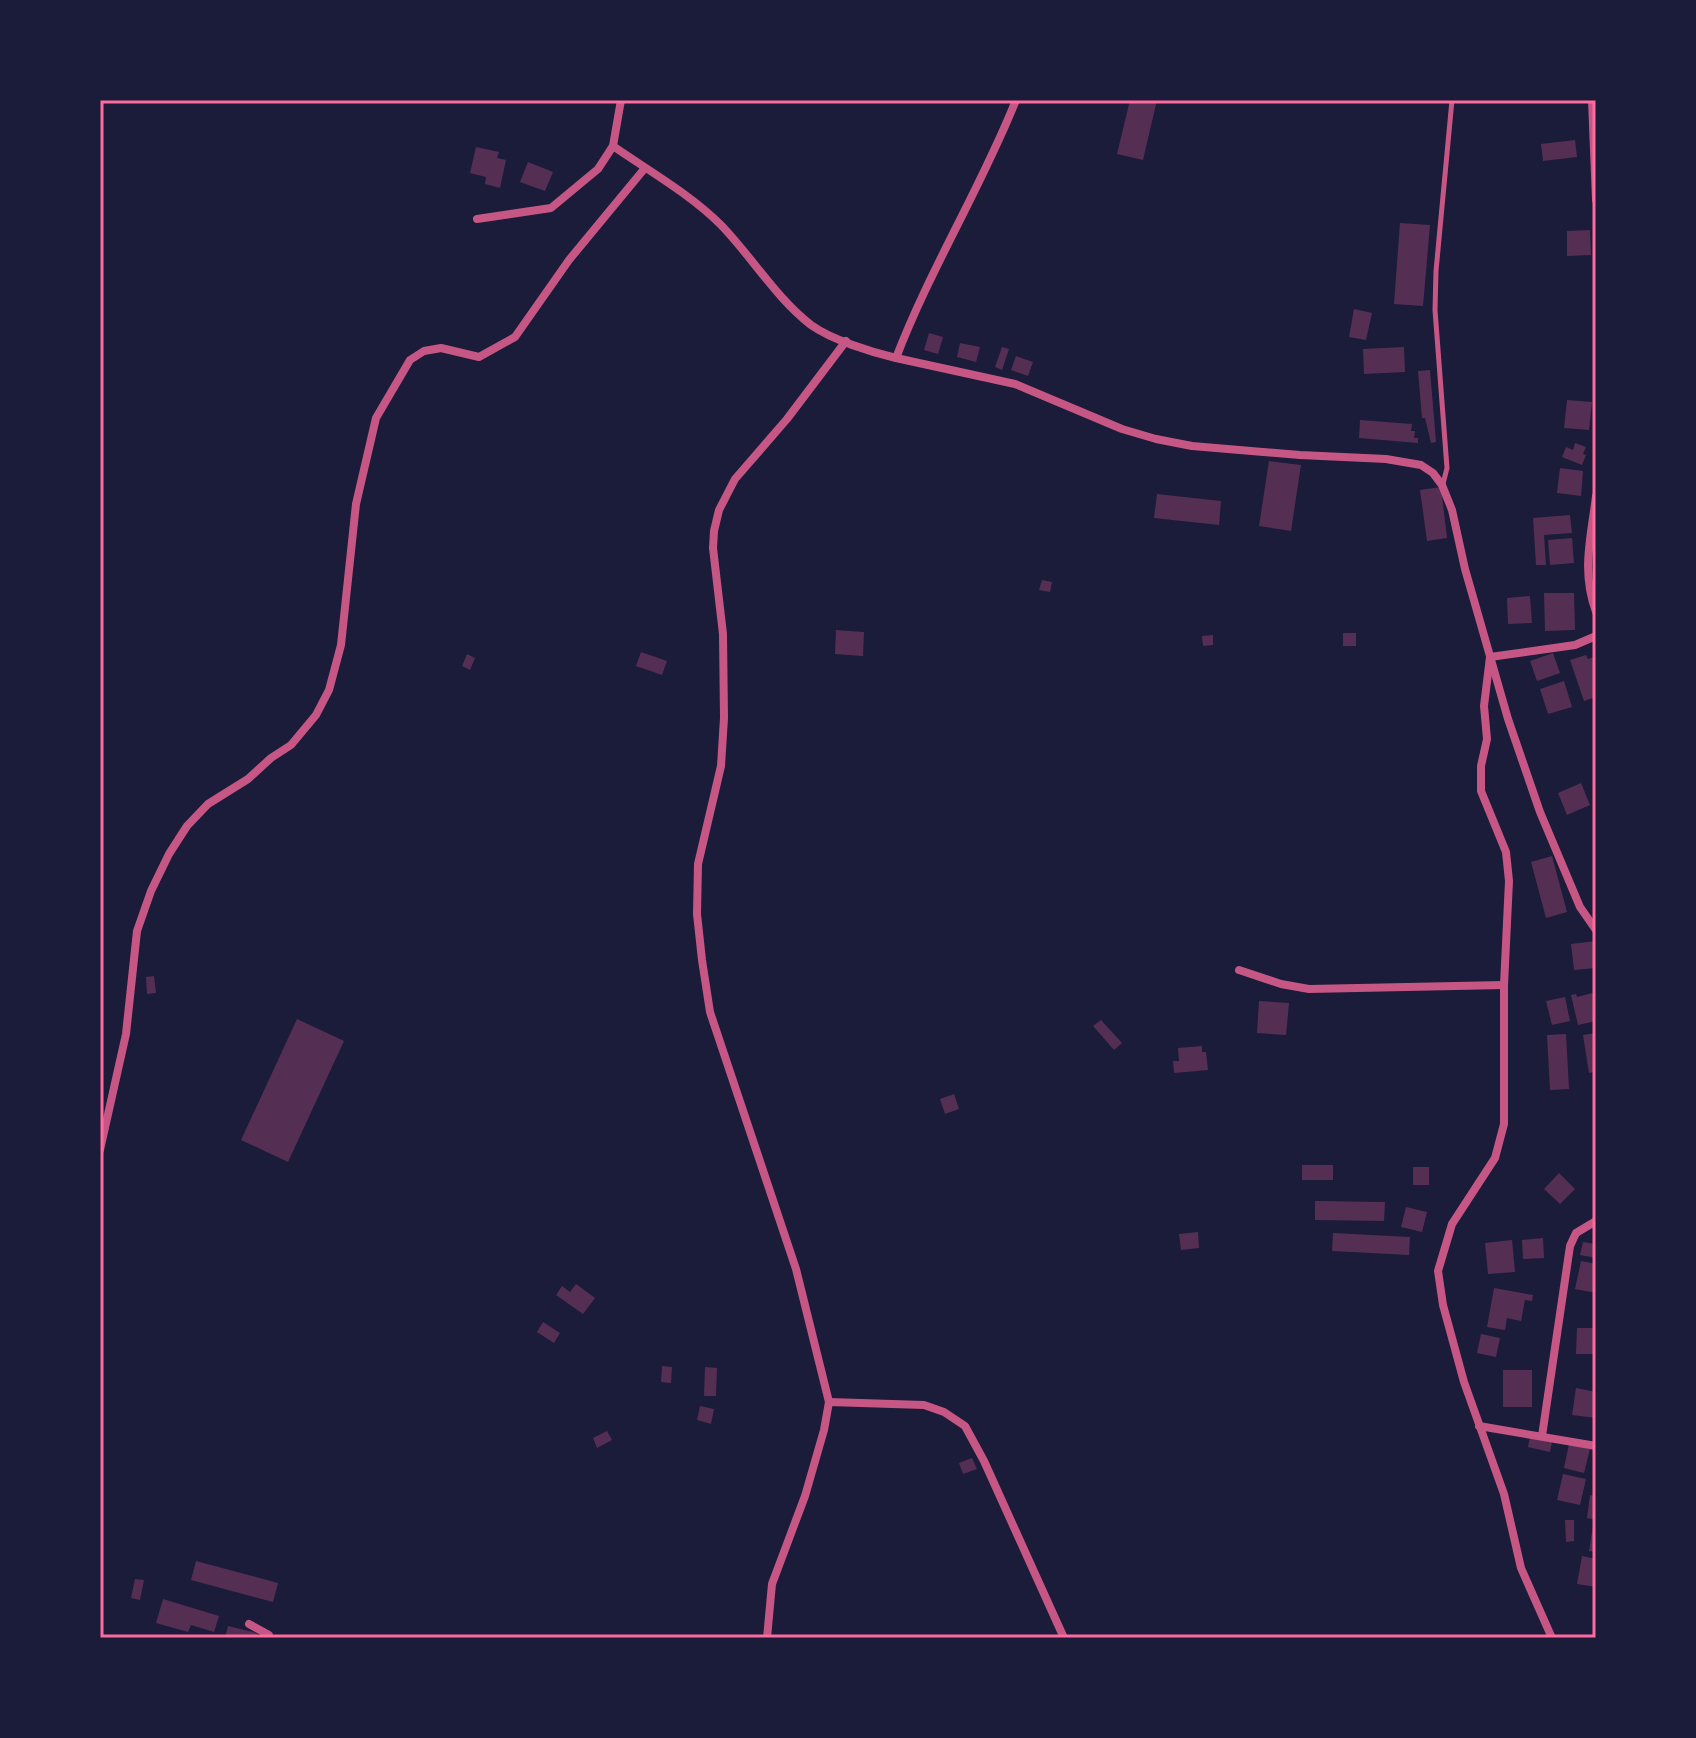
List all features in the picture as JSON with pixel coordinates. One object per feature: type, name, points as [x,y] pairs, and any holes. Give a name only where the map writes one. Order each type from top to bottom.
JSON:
[{"type":"street","points":[[477,219],[551,208],[598,169],[613,146],[621,100]]},
{"type":"street","points":[[896,358],[924,290],[946,251],[1016,100]]},
{"type":"street","points":[[1592,100],[1596,200]]},
{"type":"street","points":[[613,146],[699,206],[722,226],[764,276],[812,325],[846,341],[896,358],[1015,384],[1122,429],[1156,439],[1243,450],[1406,462],[1421,465],[1433,473],[1442,485],[1452,510],[1490,657],[1540,812],[1580,907],[1596,930]]},
{"type":"street","points":[[100,1150],[126,1034],[137,931],[151,891],[169,854],[187,826],[208,804],[248,779],[291,745],[316,715],[329,690],[341,645],[356,504],[376,418],[410,360],[424,351],[441,348],[479,357],[515,337],[569,260],[645,168]]},
{"type":"street","points":[[767,1638],[772,1584],[805,1496],[829,1402],[791,1255],[710,1012],[697,914],[698,864],[721,766],[724,718],[723,634],[713,548],[719,510],[735,479],[787,419],[846,341]]},
{"type":"street","points":[[1596,496],[1586,566],[1590,596],[1596,612]]},
{"type":"street","points":[[1490,657],[1575,645],[1596,636]]},
{"type":"street","points":[[1490,657],[1484,706],[1487,739],[1481,766],[1481,791],[1506,852],[1509,881],[1504,985],[1504,1124],[1495,1158],[1452,1224],[1438,1271],[1446,1318],[1464,1382],[1504,1494],[1521,1568],[1552,1638]]},
{"type":"street","points":[[1239,970],[1281,984],[1309,989],[1504,985]]},
{"type":"street","points":[[1542,1436],[1570,1246],[1576,1233],[1596,1221]]},
{"type":"street","points":[[829,1402],[924,1405],[944,1412],[965,1426],[984,1461],[1064,1638]]},
{"type":"street","points":[[1479,1426],[1596,1446]]},
{"type":"street","points":[[249,1624],[269,1635],[269,1638]]},
{"type":"lane","points":[[1442,485],[1447,468],[1435,310],[1436,271],[1452,100]]},
{"type":"building","points":[[1130,100],[1157,100],[1143,160],[1117,154]]},
{"type":"building","points":[[1575,140],[1577,157],[1543,161],[1541,144]]},
{"type":"building","points":[[476,147],[499,152],[497,158],[506,160],[500,188],[485,184],[486,177],[470,173]]},
{"type":"building","points":[[528,162],[553,172],[545,191],[520,182]]},
{"type":"building","points":[[1400,223],[1430,225],[1423,306],[1394,304]]},
{"type":"building","points":[[1590,230],[1591,255],[1567,256],[1567,231]]},
{"type":"building","points":[[1354,309],[1372,313],[1366,340],[1349,337]]},
{"type":"building","points":[[929,333],[943,337],[938,354],[924,350]]},
{"type":"building","points":[[960,343],[980,347],[976,362],[957,357]]},
{"type":"building","points":[[1002,347],[1009,349],[1002,370],[995,367]]},
{"type":"building","points":[[1404,347],[1405,372],[1364,374],[1363,349]]},
{"type":"building","points":[[1016,356],[1033,362],[1028,376],[1011,370]]},
{"type":"building","points":[[1430,370],[1436,442],[1431,443],[1425,418],[1422,418],[1418,371]]},
{"type":"building","points":[[1567,400],[1592,402],[1589,430],[1564,428]]},
{"type":"building","points":[[1360,420],[1412,424],[1411,431],[1415,431],[1414,438],[1418,438],[1418,443],[1359,438]]},
{"type":"building","points":[[1575,443],[1586,447],[1582,465],[1562,457],[1566,447],[1573,450]]},
{"type":"building","points":[[1269,461],[1301,465],[1291,531],[1259,526]]},
{"type":"building","points":[[1560,468],[1583,471],[1581,496],[1557,493]]},
{"type":"building","points":[[1441,487],[1447,538],[1427,541],[1420,490]]},
{"type":"building","points":[[1157,494],[1221,501],[1219,525],[1154,518]]},
{"type":"building","points":[[1570,515],[1572,533],[1544,535],[1546,565],[1536,565],[1533,518]]},
{"type":"building","points":[[1572,538],[1574,563],[1550,565],[1548,540]]},
{"type":"building","points":[[1042,580],[1052,582],[1050,592],[1039,590]]},
{"type":"building","points":[[1544,593],[1574,593],[1575,630],[1545,631]]},
{"type":"building","points":[[1530,596],[1532,623],[1508,624],[1507,598]]},
{"type":"building","points":[[836,630],[864,632],[863,656],[835,654]]},
{"type":"building","points":[[1343,633],[1356,633],[1356,646],[1343,646]]},
{"type":"building","points":[[1213,635],[1213,645],[1203,646],[1202,636]]},
{"type":"building","points":[[641,652],[667,661],[662,675],[636,666]]},
{"type":"building","points":[[1553,653],[1560,673],[1537,681],[1530,661]]},
{"type":"building","points":[[467,654],[475,658],[470,670],[462,666]]},
{"type":"building","points":[[1586,655],[1588,659],[1596,656],[1596,697],[1584,701],[1570,660]]},
{"type":"building","points":[[1564,681],[1572,707],[1548,714],[1540,689]]},
{"type":"building","points":[[1581,783],[1590,805],[1567,815],[1558,793]]},
{"type":"building","points":[[1552,856],[1567,912],[1546,918],[1531,862]]},
{"type":"building","points":[[1596,941],[1596,968],[1574,970],[1571,944]]},
{"type":"building","points":[[154,976],[156,993],[147,994],[146,977]]},
{"type":"building","points":[[1596,992],[1596,1021],[1578,1025],[1571,995],[1576,994],[1577,997]]},
{"type":"building","points":[[1565,997],[1570,1021],[1552,1025],[1546,1001]]},
{"type":"building","points":[[1259,1001],[1289,1003],[1286,1035],[1257,1033]]},
{"type":"building","points":[[297,1019],[344,1041],[288,1162],[241,1140]]},
{"type":"building","points":[[1101,1020],[1122,1043],[1114,1050],[1093,1026]]},
{"type":"building","points":[[1596,1033],[1596,1072],[1589,1073],[1583,1035]]},
{"type":"building","points":[[1566,1034],[1569,1089],[1550,1090],[1547,1035]]},
{"type":"building","points":[[1202,1046],[1202,1052],[1206,1052],[1208,1070],[1174,1073],[1173,1061],[1179,1061],[1178,1048]]},
{"type":"building","points":[[954,1094],[959,1109],[945,1114],[940,1099]]},
{"type":"building","points":[[1302,1165],[1333,1165],[1333,1180],[1302,1180]]},
{"type":"building","points":[[1413,1167],[1429,1167],[1429,1185],[1413,1185]]},
{"type":"building","points":[[1559,1173],[1575,1189],[1560,1204],[1544,1189]]},
{"type":"building","points":[[1315,1201],[1385,1202],[1384,1221],[1315,1220]]},
{"type":"building","points":[[1406,1207],[1427,1212],[1422,1232],[1401,1227]]},
{"type":"building","points":[[1198,1232],[1199,1248],[1181,1250],[1179,1234]]},
{"type":"building","points":[[1333,1233],[1410,1237],[1409,1255],[1332,1251]]},
{"type":"building","points":[[1543,1238],[1544,1258],[1523,1259],[1522,1240]]},
{"type":"building","points":[[1512,1240],[1515,1272],[1488,1274],[1485,1243]]},
{"type":"building","points":[[1583,1242],[1596,1244],[1596,1258],[1580,1255]]},
{"type":"building","points":[[1581,1261],[1596,1264],[1596,1293],[1575,1289]]},
{"type":"building","points":[[576,1284],[595,1298],[583,1314],[556,1295],[562,1286],[570,1292]]},
{"type":"building","points":[[1494,1288],[1533,1295],[1532,1301],[1525,1300],[1521,1321],[1507,1318],[1505,1330],[1487,1327]]},
{"type":"building","points":[[543,1322],[560,1333],[554,1343],[537,1332]]},
{"type":"building","points":[[1577,1328],[1596,1328],[1596,1354],[1576,1354]]},
{"type":"building","points":[[1481,1334],[1500,1338],[1496,1357],[1477,1353]]},
{"type":"building","points":[[662,1366],[672,1367],[671,1383],[661,1382]]},
{"type":"building","points":[[705,1367],[717,1368],[716,1396],[704,1396]]},
{"type":"building","points":[[1503,1370],[1532,1370],[1532,1407],[1503,1407]]},
{"type":"building","points":[[1576,1388],[1596,1392],[1596,1418],[1572,1415]]},
{"type":"building","points":[[700,1406],[714,1409],[711,1424],[697,1420]]},
{"type":"building","points":[[607,1431],[612,1440],[597,1448],[593,1438]]},
{"type":"building","points":[[1530,1437],[1552,1442],[1550,1452],[1528,1447]]},
{"type":"building","points":[[1569,1444],[1590,1449],[1584,1473],[1564,1468]]},
{"type":"building","points":[[972,1458],[977,1469],[963,1474],[959,1463]]},
{"type":"building","points":[[1563,1474],[1586,1479],[1580,1505],[1557,1500]]},
{"type":"building","points":[[1590,1495],[1596,1496],[1596,1520],[1587,1518]]},
{"type":"building","points":[[1565,1520],[1574,1520],[1574,1541],[1566,1542]]},
{"type":"building","points":[[1596,1520],[1596,1552],[1589,1551]]},
{"type":"building","points":[[1582,1556],[1596,1559],[1596,1587],[1577,1584]]},
{"type":"building","points":[[196,1561],[278,1583],[273,1602],[191,1580]]},
{"type":"building","points":[[135,1579],[144,1580],[140,1600],[131,1598]]},
{"type":"building","points":[[163,1599],[219,1616],[214,1632],[191,1625],[188,1632],[156,1623]]},
{"type":"building","points":[[228,1626],[257,1633],[256,1638],[225,1638]]}]
